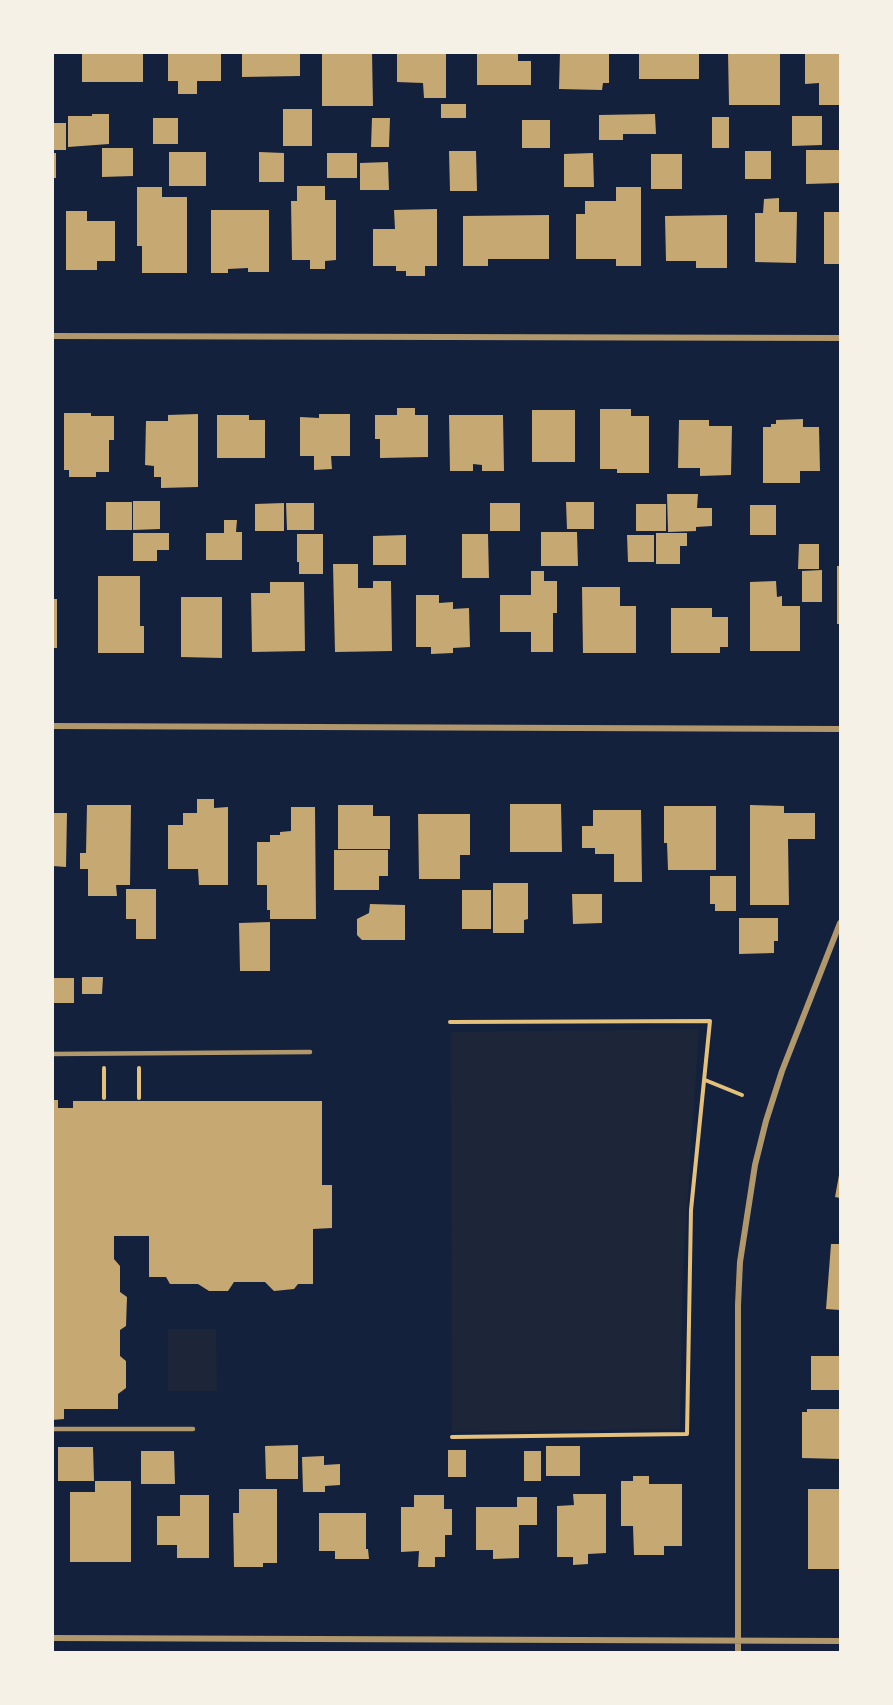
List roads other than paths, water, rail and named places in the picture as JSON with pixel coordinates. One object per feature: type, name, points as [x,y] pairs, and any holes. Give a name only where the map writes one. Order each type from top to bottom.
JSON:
[{"type":"street","points":[[52,336],[840,338]]},
{"type":"street","points":[[52,726],[840,729]]},
{"type":"street","points":[[738,1653],[740,1262],[755,1165],[766,1121],[782,1071],[840,923]]},
{"type":"street","points":[[52,1638],[840,1641]]},
{"type":"lane","points":[[52,1054],[309,1052]]},
{"type":"lane","points":[[52,1429],[193,1429]]}]
